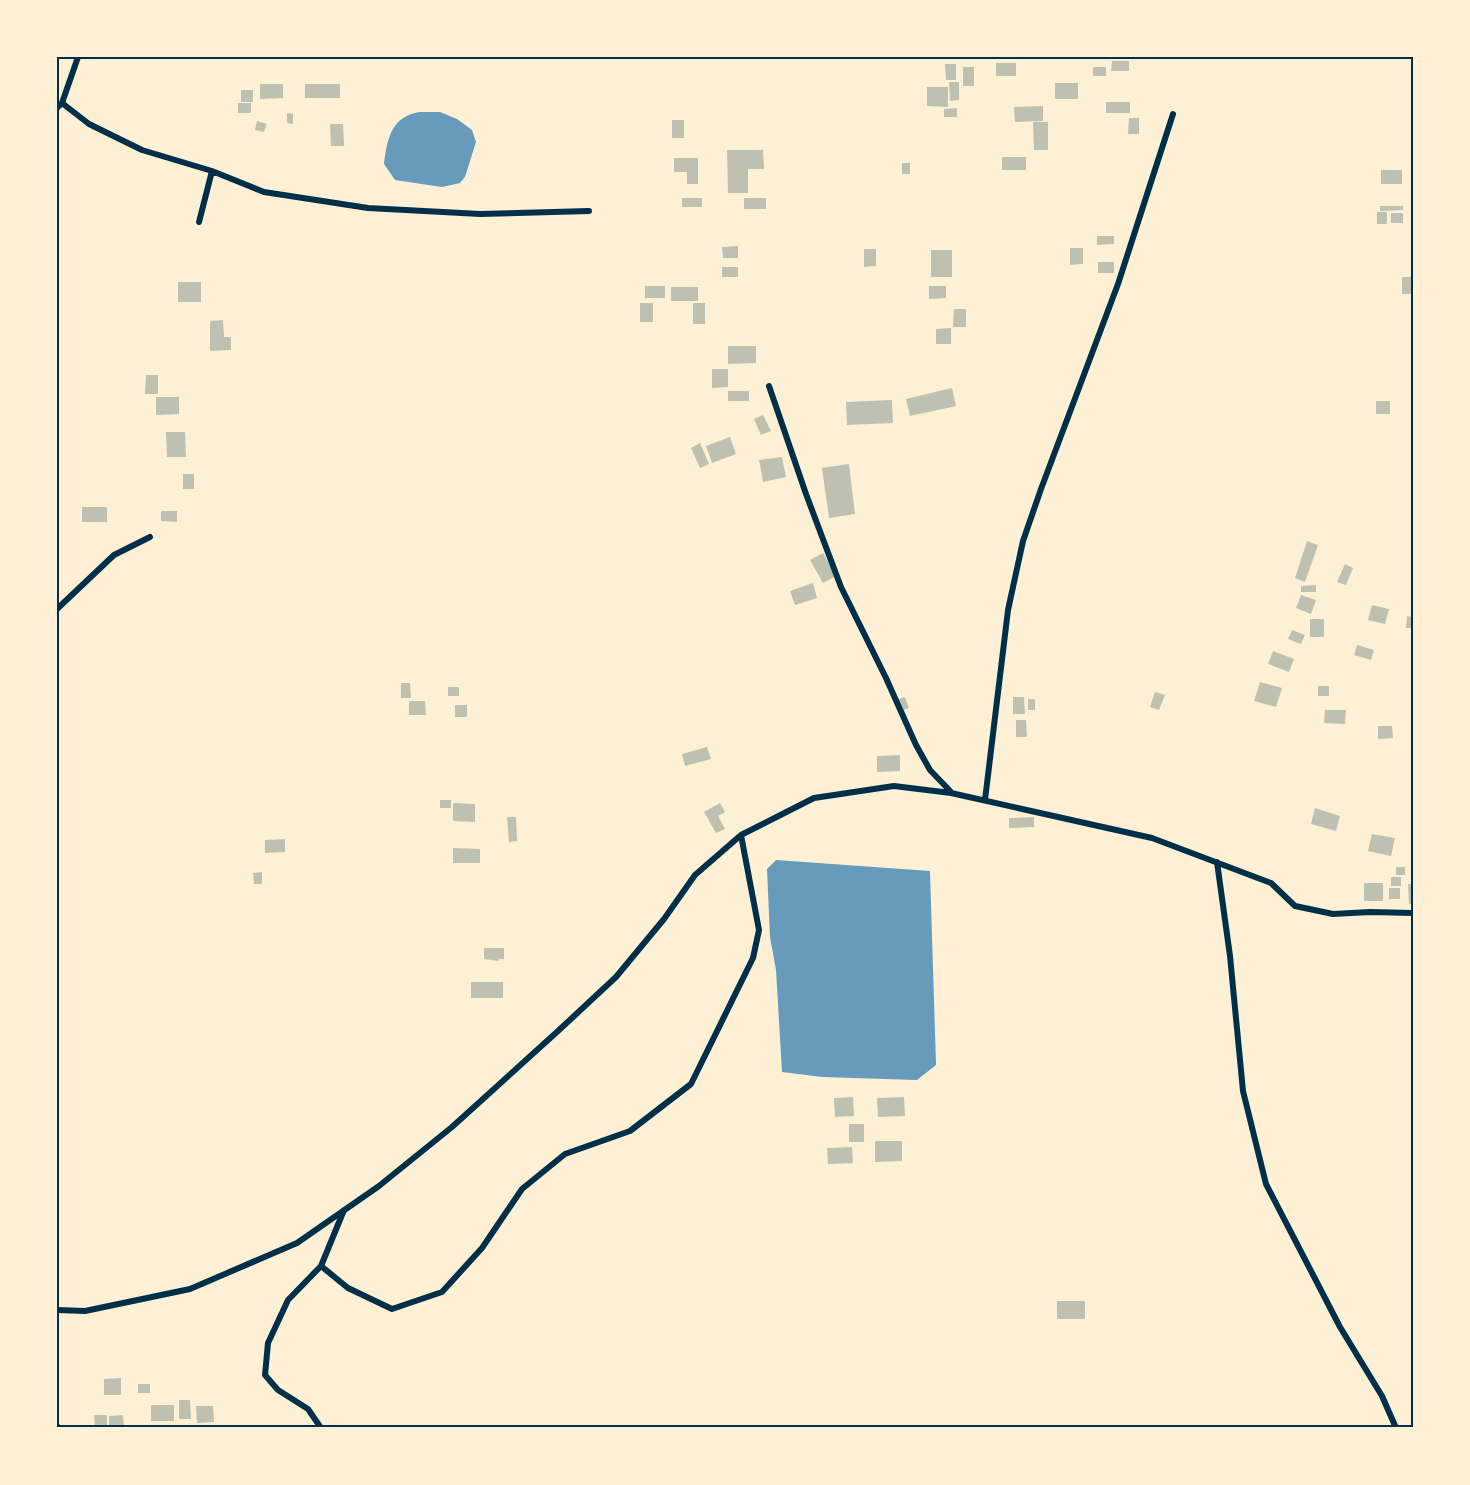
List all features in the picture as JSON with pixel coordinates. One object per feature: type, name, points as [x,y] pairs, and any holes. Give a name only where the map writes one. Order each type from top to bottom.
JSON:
[{"type":"street","points":[[78,57],[60,106],[89,124],[142,150],[212,171],[264,192],[368,208],[480,214],[589,211]]},
{"type":"street","points":[[985,800],[1008,610],[1023,542],[1118,284],[1173,114]]},
{"type":"street","points":[[199,222],[212,171]]},
{"type":"street","points":[[769,386],[841,586],[916,745],[930,770],[951,793]]},
{"type":"street","points":[[57,609],[114,555],[150,537]]},
{"type":"street","points":[[57,1310],[85,1311],[190,1289],[297,1243],[379,1186],[452,1127],[616,977],[664,920],[695,875],[741,836],[814,798],[894,786],[951,793],[1152,838],[1271,884],[1294,906],[1333,914],[1370,912],[1413,914]]},
{"type":"street","points":[[321,1266],[348,1288],[392,1310],[442,1292],[482,1248],[522,1189],[565,1154],[630,1131],[691,1084],[753,958],[759,930],[741,836]]},
{"type":"street","points":[[1217,862],[1230,956],[1243,1091],[1266,1184],[1340,1327],[1382,1396],[1396,1428]]},
{"type":"street","points":[[321,1428],[308,1409],[278,1390],[265,1375],[268,1343],[288,1300],[321,1266],[344,1210]]},
{"type":"water","points":[[440,112],[457,119],[472,130],[476,142],[465,177],[460,183],[442,187],[395,180],[384,164],[389,137],[397,123],[411,114]]},
{"type":"water","points":[[776,860],[930,871],[936,1065],[917,1080],[822,1077],[782,1072],[776,970],[770,937],[767,869]]},
{"type":"building","points":[[1112,61],[1129,61],[1129,71],[1111,71]]},
{"type":"building","points":[[996,63],[1016,63],[1016,76],[996,76]]},
{"type":"building","points":[[945,64],[956,64],[956,80],[946,80]]},
{"type":"building","points":[[963,67],[974,67],[974,86],[963,86]]},
{"type":"building","points":[[1093,67],[1106,67],[1106,76],[1093,76]]},
{"type":"building","points":[[949,82],[959,82],[959,100],[950,101]]},
{"type":"building","points":[[1055,83],[1078,83],[1078,99],[1055,99]]},
{"type":"building","points":[[260,84],[283,84],[283,98],[260,99]]},
{"type":"building","points":[[305,84],[340,84],[340,98],[305,98]]},
{"type":"building","points":[[927,87],[948,87],[948,107],[927,106]]},
{"type":"building","points":[[241,90],[253,90],[253,102],[241,102]]},
{"type":"building","points":[[1106,102],[1130,102],[1130,113],[1106,113]]},
{"type":"building","points":[[238,103],[251,103],[251,113],[238,113]]},
{"type":"building","points":[[1043,106],[1043,121],[1015,122],[1014,107]]},
{"type":"building","points":[[957,108],[957,117],[944,117],[944,109]]},
{"type":"building","points":[[287,113],[293,114],[293,124],[287,123]]},
{"type":"building","points":[[1129,118],[1139,118],[1139,134],[1128,134]]},
{"type":"building","points":[[672,120],[684,120],[684,138],[672,138]]},
{"type":"building","points":[[257,121],[267,124],[264,132],[255,130]]},
{"type":"building","points":[[1033,122],[1048,122],[1048,150],[1034,150]]},
{"type":"building","points":[[330,124],[343,124],[344,146],[331,146]]},
{"type":"building","points":[[727,150],[763,150],[764,169],[748,169],[748,193],[728,193]]},
{"type":"building","points":[[1002,157],[1026,157],[1026,170],[1002,170]]},
{"type":"building","points":[[674,158],[698,158],[698,184],[687,184],[687,172],[674,172]]},
{"type":"building","points":[[902,163],[910,163],[910,174],[902,174]]},
{"type":"building","points":[[1381,170],[1402,170],[1402,184],[1381,184]]},
{"type":"building","points":[[682,198],[702,198],[702,207],[682,207]]},
{"type":"building","points":[[744,198],[766,198],[766,209],[744,209]]},
{"type":"building","points":[[1380,206],[1403,206],[1403,210],[1380,211]]},
{"type":"building","points":[[1377,212],[1387,212],[1387,224],[1377,224]]},
{"type":"building","points":[[1391,213],[1403,213],[1403,223],[1391,223]]},
{"type":"building","points":[[1097,236],[1114,236],[1114,244],[1097,245]]},
{"type":"building","points":[[738,246],[738,258],[723,258],[722,247]]},
{"type":"building","points":[[1070,248],[1083,248],[1083,264],[1070,265]]},
{"type":"building","points":[[864,249],[876,249],[876,266],[864,267]]},
{"type":"building","points":[[931,250],[952,250],[952,277],[931,277]]},
{"type":"building","points":[[1098,262],[1114,262],[1114,273],[1098,273]]},
{"type":"building","points":[[722,267],[738,267],[738,277],[722,277]]},
{"type":"building","points":[[1402,277],[1411,277],[1411,294],[1402,294]]},
{"type":"building","points":[[178,282],[201,282],[201,302],[178,302]]},
{"type":"building","points":[[645,286],[665,286],[665,298],[645,298]]},
{"type":"building","points":[[929,286],[946,286],[946,298],[929,299]]},
{"type":"building","points":[[671,287],[698,287],[698,301],[671,301]]},
{"type":"building","points":[[640,303],[653,303],[653,322],[640,322]]},
{"type":"building","points":[[693,303],[705,303],[705,324],[693,324]]},
{"type":"building","points":[[954,309],[966,309],[966,327],[953,327]]},
{"type":"building","points":[[223,320],[224,337],[231,337],[231,350],[210,351],[210,321]]},
{"type":"building","points":[[951,328],[951,344],[936,344],[936,329]]},
{"type":"building","points":[[728,346],[756,346],[756,363],[728,364]]},
{"type":"building","points":[[712,369],[728,369],[728,387],[712,388]]},
{"type":"building","points":[[146,375],[158,375],[158,394],[145,394]]},
{"type":"building","points":[[952,388],[956,406],[910,416],[906,399]]},
{"type":"building","points":[[728,391],[749,391],[749,401],[728,401]]},
{"type":"building","points":[[156,397],[179,397],[179,414],[156,415]]},
{"type":"building","points":[[892,400],[893,423],[847,425],[846,402]]},
{"type":"building","points":[[1376,401],[1390,401],[1390,414],[1376,414]]},
{"type":"building","points":[[763,415],[771,431],[761,435],[754,419]]},
{"type":"building","points":[[166,432],[185,432],[186,457],[167,457]]},
{"type":"building","points":[[730,437],[736,454],[712,463],[706,446]]},
{"type":"building","points":[[700,443],[709,464],[700,468],[691,448]]},
{"type":"building","points":[[782,457],[786,477],[763,482],[759,460]]},
{"type":"building","points":[[849,464],[855,514],[829,518],[822,468]]},
{"type":"building","points":[[183,474],[194,474],[194,489],[183,489]]},
{"type":"building","points":[[82,507],[107,507],[107,522],[82,522]]},
{"type":"building","points":[[161,511],[177,511],[177,522],[161,521]]},
{"type":"building","points":[[1307,541],[1318,545],[1305,582],[1295,578]]},
{"type":"building","points":[[823,553],[836,576],[823,583],[810,560]]},
{"type":"building","points":[[1345,564],[1353,568],[1346,585],[1337,582]]},
{"type":"building","points":[[813,583],[817,598],[795,605],[790,591]]},
{"type":"building","points":[[1316,585],[1316,592],[1301,592],[1301,586]]},
{"type":"building","points":[[1301,595],[1316,600],[1311,614],[1296,608]]},
{"type":"building","points":[[1372,605],[1389,609],[1385,624],[1368,620]]},
{"type":"building","points":[[1407,616],[1413,617],[1413,628],[1406,628]]},
{"type":"building","points":[[1310,619],[1324,619],[1324,637],[1310,637]]},
{"type":"building","points":[[1292,630],[1305,635],[1301,644],[1288,639]]},
{"type":"building","points":[[1357,645],[1374,650],[1371,660],[1354,655]]},
{"type":"building","points":[[1273,651],[1294,659],[1289,672],[1268,664]]},
{"type":"building","points":[[1260,682],[1282,688],[1276,707],[1254,701]]},
{"type":"building","points":[[401,683],[410,683],[411,698],[401,698]]},
{"type":"building","points":[[1318,686],[1329,686],[1329,696],[1318,696]]},
{"type":"building","points":[[448,687],[459,687],[459,696],[448,696]]},
{"type":"building","points":[[1155,692],[1165,695],[1159,710],[1150,707]]},
{"type":"building","points":[[905,697],[909,708],[903,710],[899,699]]},
{"type":"building","points":[[1013,697],[1024,697],[1025,714],[1013,714]]},
{"type":"building","points":[[1028,699],[1035,699],[1035,710],[1028,710]]},
{"type":"building","points":[[409,701],[425,701],[426,715],[409,715]]},
{"type":"building","points":[[455,705],[467,705],[467,717],[455,717]]},
{"type":"building","points":[[1325,710],[1346,710],[1345,724],[1324,723]]},
{"type":"building","points":[[1016,720],[1026,720],[1027,737],[1016,737]]},
{"type":"building","points":[[1378,726],[1392,726],[1393,738],[1378,739]]},
{"type":"building","points":[[707,747],[711,759],[685,766],[682,754]]},
{"type":"building","points":[[900,755],[900,771],[877,772],[877,756]]},
{"type":"building","points":[[440,800],[451,800],[451,808],[440,808]]},
{"type":"building","points":[[453,803],[475,804],[475,822],[453,821]]},
{"type":"building","points":[[720,803],[725,812],[718,816],[725,829],[716,833],[704,812]]},
{"type":"building","points":[[1315,808],[1340,816],[1336,831],[1311,824]]},
{"type":"building","points":[[507,817],[516,817],[517,841],[509,842]]},
{"type":"building","points":[[1034,817],[1034,827],[1009,828],[1009,818]]},
{"type":"building","points":[[1372,834],[1395,838],[1391,856],[1368,851]]},
{"type":"building","points":[[285,839],[285,852],[265,853],[265,840]]},
{"type":"building","points":[[453,848],[480,849],[480,863],[453,863]]},
{"type":"building","points":[[1396,867],[1405,867],[1405,875],[1396,875]]},
{"type":"building","points":[[262,872],[262,884],[254,884],[253,873]]},
{"type":"building","points":[[1391,877],[1401,877],[1401,886],[1391,886]]},
{"type":"building","points":[[1364,883],[1383,883],[1383,901],[1364,901]]},
{"type":"building","points":[[1408,884],[1413,884],[1413,904],[1409,904]]},
{"type":"building","points":[[1389,888],[1400,888],[1400,899],[1389,899]]},
{"type":"building","points":[[484,948],[504,948],[504,959],[499,959],[499,961],[484,959]]},
{"type":"building","points":[[471,982],[503,982],[503,998],[471,998]]},
{"type":"building","points":[[853,1097],[854,1116],[835,1117],[834,1098]]},
{"type":"building","points":[[904,1097],[905,1116],[878,1117],[877,1098]]},
{"type":"building","points":[[849,1124],[864,1124],[864,1142],[849,1142]]},
{"type":"building","points":[[875,1141],[902,1141],[902,1161],[875,1162]]},
{"type":"building","points":[[852,1147],[853,1163],[828,1164],[827,1148]]},
{"type":"building","points":[[1057,1301],[1085,1301],[1085,1319],[1057,1319]]},
{"type":"building","points":[[121,1378],[121,1395],[104,1395],[104,1379]]},
{"type":"building","points":[[138,1384],[150,1384],[150,1393],[138,1393]]},
{"type":"building","points":[[179,1400],[190,1400],[191,1419],[179,1419]]},
{"type":"building","points":[[151,1405],[174,1405],[174,1421],[151,1421]]},
{"type":"building","points":[[196,1406],[213,1406],[214,1422],[197,1423]]},
{"type":"building","points":[[94,1415],[107,1415],[107,1428],[95,1428]]},
{"type":"building","points":[[123,1415],[124,1427],[109,1427],[109,1416]]}]
